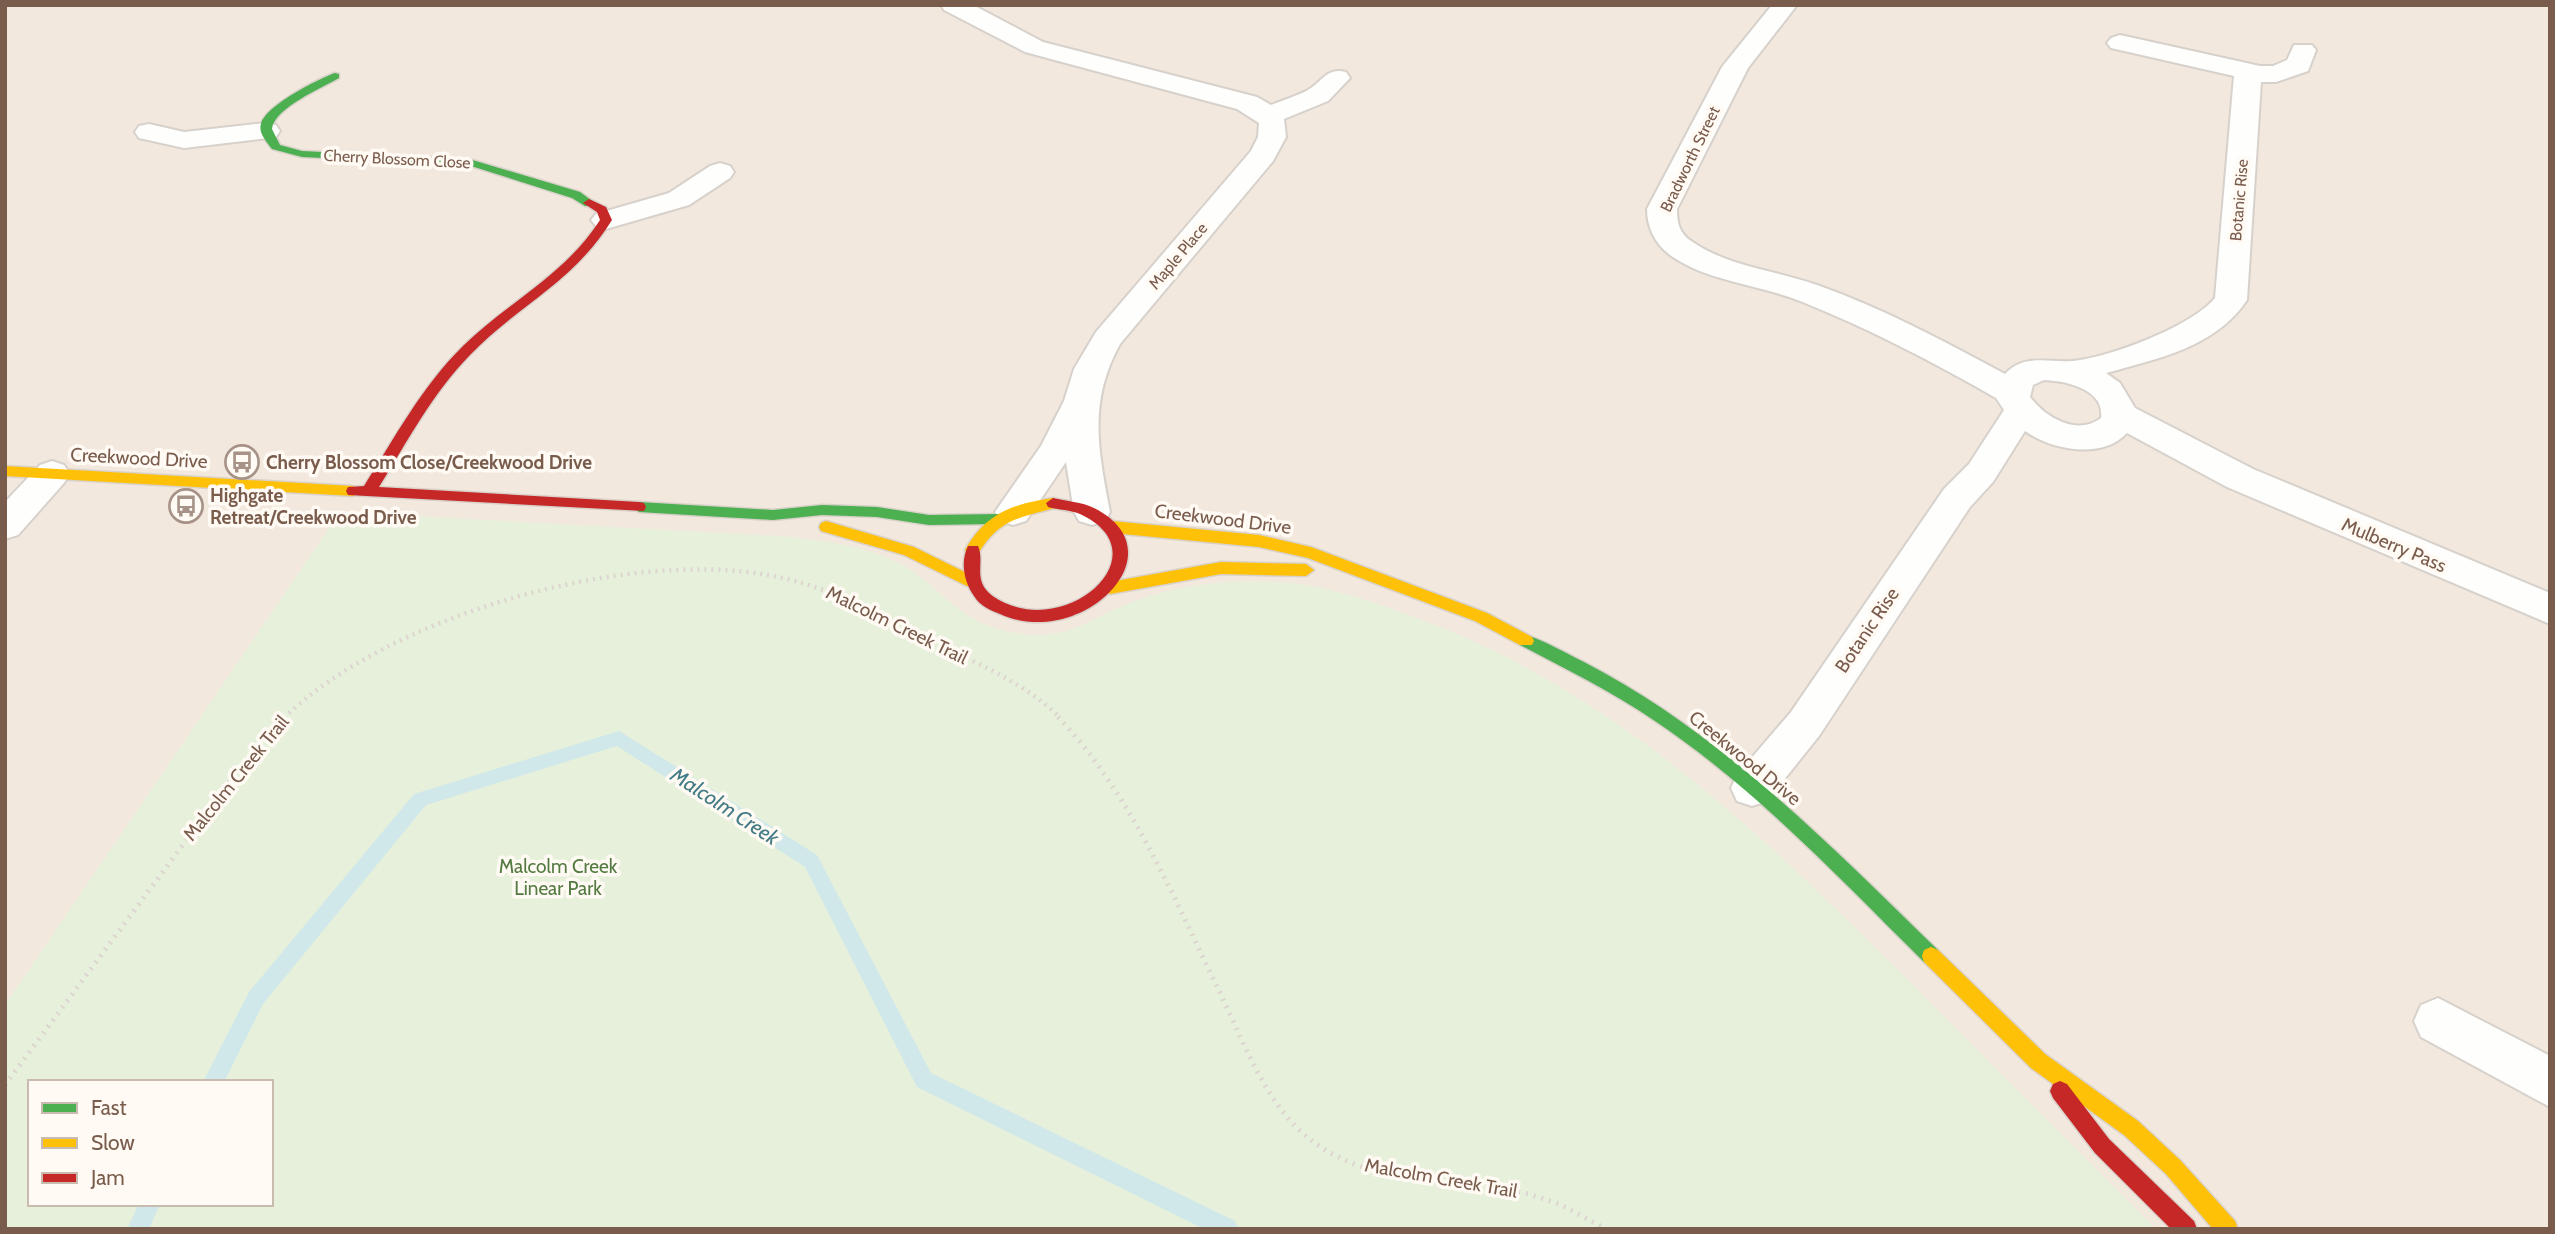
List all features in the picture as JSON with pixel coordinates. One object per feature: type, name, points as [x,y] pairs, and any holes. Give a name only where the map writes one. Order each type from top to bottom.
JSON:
[{"type":"street","points":[[953,5],[1026,44],[1247,103],[1268,116],[1318,95],[1336,78]]},
{"type":"street","name":"Bradworth Street","points":[[1785,5],[1769,31],[1745,52],[1735,67],[1662,209],[1661,222],[1672,241],[1696,257],[1808,292],[1911,336],[2022,391]]},
{"type":"street","points":[[2120,43],[2246,72],[2276,74],[2290,71],[2299,65],[2303,50]]},
{"type":"street","name":"Botanic Rise","points":[[2072,372],[2176,340],[2214,320],[2231,300],[2248,94],[2246,72]]},
{"type":"street","points":[[149,132],[184,140],[266,131],[267,122],[281,108],[335,76]]},
{"type":"street","name":"Maple Place","points":[[1005,515],[1055,452],[1081,401],[1090,369],[1107,339],[1263,155],[1275,133],[1274,124],[1268,116]]},
{"type":"street","name":"Cherry Blossom Close","points":[[266,131],[276,147],[302,154],[446,160],[489,167],[576,195],[602,210],[606,220]]},
{"type":"street","points":[[368,492],[465,352],[581,257],[594,244],[606,220],[679,199],[720,172]]},
{"type":"street","name":"Botanic Rise","points":[[2109,414],[2176,340]]},
{"type":"street","points":[[2058,369],[2072,372],[2099,384],[2109,414],[2061,434],[2039,424],[2022,391],[2058,369]]},
{"type":"street","name":"Botanic Rise","points":[[1752,788],[1805,724],[1957,498],[1981,473],[2022,391]]},
{"type":"street","name":"Maple Place","points":[[1081,401],[1084,466],[1102,519]]},
{"type":"street","name":"Mulberry Pass","points":[[2109,414],[2240,478],[2550,609]]},
{"type":"street","name":"Botanic Rise","points":[[1981,473],[2061,434]]},
{"type":"street","name":"Creekwood Drive","points":[[5,471],[773,514],[822,510],[929,520],[1005,515]]},
{"type":"street","points":[[5,526],[52,474]]},
{"type":"street","points":[[1053,503],[1074,505],[1102,519],[1120,540],[1123,556],[1119,572],[1110,588],[1082,608],[1046,618],[1021,616],[999,610],[982,597],[972,582],[969,565],[973,548],[983,533],[1005,515],[1053,503]]},
{"type":"street","name":"Creekwood Drive","points":[[773,514],[877,540],[909,551],[972,582]]},
{"type":"street","name":"Creekwood Drive","points":[[1102,519],[1193,537],[1259,541],[1311,553],[1423,593],[1546,649],[1621,691],[1684,735],[1752,788],[1841,868],[2038,1061],[2131,1129],[2173,1167],[2227,1229]]},
{"type":"street","name":"Creekwood Drive","points":[[1110,588],[1221,568],[1275,568],[1367,575]]},
{"type":"street","points":[[2438,1021],[2550,1083]]},
{"type":"street","name":"Creekwood Drive","points":[[2038,1061],[2102,1146],[2186,1229]]},
{"type":"path","name":"Malcolm Creek Trail","points":[[5,1086],[134,907],[253,752],[287,715],[333,678],[378,651],[428,629],[562,586],[667,571],[740,572],[809,584],[852,599],[1022,689],[1062,720],[1100,771],[1158,870],[1273,1097],[1313,1143],[1340,1159],[1386,1172],[1526,1192],[1566,1207],[1606,1229]]},
{"type":"shaded area","points":[[5,5],[2550,5],[2550,1229],[5,1229]]},
{"type":"green space","name":"Malcolm Creek Linear Park","points":[[340,512],[779,536],[844,545],[876,553],[906,567],[957,608],[980,622],[998,629],[1034,635],[1048,635],[1074,628],[1122,606],[1172,590],[1211,583],[1251,581],[1322,588],[1417,618],[1489,649],[1557,685],[1622,727],[1683,773],[1800,874],[2156,1229],[5,1229],[5,1005]]},
{"type":"waterway","name":"Malcolm Creek","points":[[214,1080],[256,998],[420,799],[619,738],[811,861],[924,1080],[1227,1229]]},
{"type":"waterway","name":"Malcolm Creek","points":[[138,1229],[149,1206]]},
{"type":"traffic: fast","points":[[335,76],[279,109],[267,122],[268,135],[276,147],[302,154],[469,162],[576,195],[589,203]]},
{"type":"traffic: fast","points":[[639,507],[773,515],[822,510],[877,512],[929,520],[998,519]]},
{"type":"traffic: fast","points":[[1526,641],[1620,690],[1704,748],[1783,814],[1931,956]]},
{"type":"traffic: slow","points":[[5,471],[353,491]]},
{"type":"traffic: slow","points":[[973,550],[987,529],[1006,516],[1053,503]]},
{"type":"traffic: slow","points":[[826,527],[909,551],[972,582]]},
{"type":"traffic: slow","points":[[1112,527],[1259,541],[1311,553],[1481,617],[1526,641]]},
{"type":"traffic: slow","points":[[1110,588],[1221,568],[1306,570]]},
{"type":"traffic: slow","points":[[1931,956],[2038,1061],[2131,1128],[2173,1167],[2227,1229]]},
{"type":"traffic: jam","points":[[368,492],[438,383],[466,351],[560,275],[593,241],[606,220],[602,210],[589,203]]},
{"type":"traffic: jam","points":[[353,491],[639,507]]},
{"type":"traffic: jam","points":[[973,550],[971,565],[975,586],[990,603],[1020,616],[1050,617],[1078,608],[1101,592],[1116,572],[1121,550],[1114,529],[1090,512],[1053,503]]},
{"type":"traffic: jam","points":[[2060,1091],[2102,1146],[2186,1229]]},
{"type":"place","name":"Cherry Blossom Close/Creekwood Drive","points":[[242,462]]},
{"type":"place","name":"Highgate Retreat/Creekwood Drive","points":[[186,506]]}]
